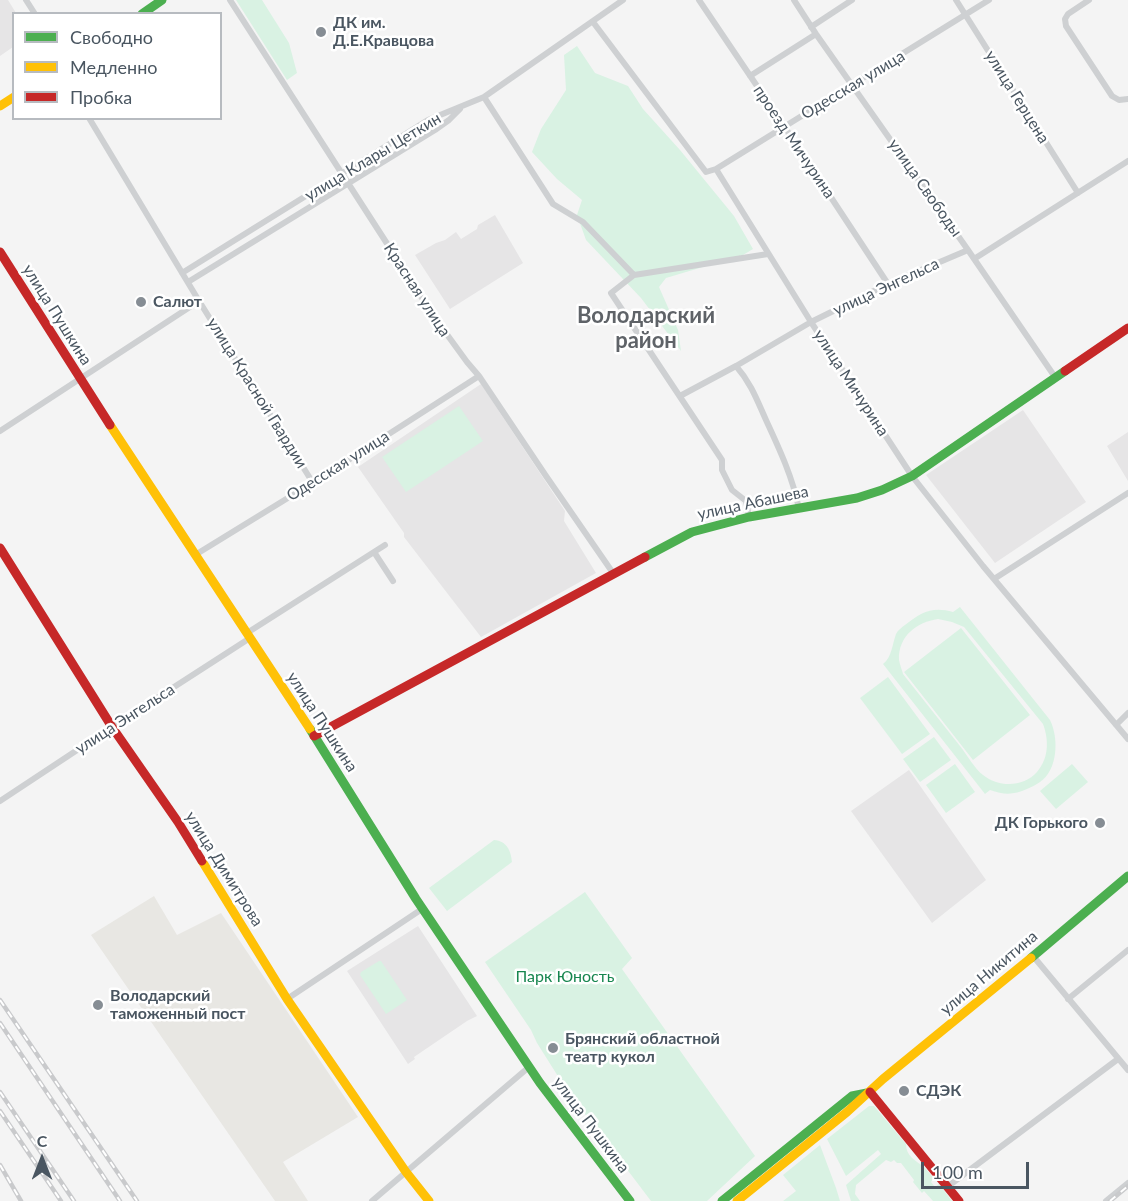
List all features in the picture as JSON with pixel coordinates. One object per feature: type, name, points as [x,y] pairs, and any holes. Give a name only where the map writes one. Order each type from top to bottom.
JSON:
[{"type":"main road","points":[[145,12],[162,0]]},
{"type":"main road","name":"улица Пушкина","points":[[0,252],[80,380],[314,736],[422,909],[529,1067],[630,1201]]},
{"type":"main road","name":"улица Абашева","points":[[314,736],[692,531],[749,517],[857,498],[912,477],[1128,328]]},
{"type":"main road","name":"улица Димитрова","points":[[0,548],[112,727],[178,822],[286,999],[406,1172],[429,1201]]},
{"type":"main road","name":"улица Никитина","points":[[737,1201],[1128,876]]},
{"type":"main road","points":[[870,1092],[959,1201]]},
{"type":"main road","name":"улица Никитина","points":[[722,1201],[852,1096],[870,1092]]},
{"type":"street","name":"Красная улица","points":[[230,0],[435,318],[479,376],[614,573]]},
{"type":"street","name":"улица Клары Цеткин","points":[[182,273],[428,120],[484,97],[623,0]]},
{"type":"street","name":"проезд Мичурина","points":[[699,0],[888,284]]},
{"type":"street","name":"улица Свободы","points":[[794,0],[1055,377]]},
{"type":"street","points":[[811,27],[852,0]]},
{"type":"street","name":"улица Герцена","points":[[956,0],[1078,194]]},
{"type":"street","name":"Одесская улица","points":[[716,169],[989,0]]},
{"type":"street","points":[[1089,0],[1068,14],[1065,19],[1066,26],[1112,96],[1119,100],[1128,99]]},
{"type":"street","name":"улица Мичурина","points":[[593,22],[706,172],[716,169],[811,322],[912,477],[1128,739]]},
{"type":"street","points":[[750,76],[816,34]]},
{"type":"street","points":[[484,97],[553,204],[583,222],[634,275]]},
{"type":"street","points":[[188,282],[435,130],[462,107]]},
{"type":"street","name":"улица Красной Гвардии","points":[[90,120],[199,301],[313,483]]},
{"type":"street","points":[[974,259],[1128,161]]},
{"type":"street","name":"улица Энгельса","points":[[680,396],[811,322],[888,284],[968,250]]},
{"type":"street","points":[[749,517],[746,501],[732,490],[722,470],[722,460],[611,293],[634,275],[768,254]]},
{"type":"street","points":[[0,431],[199,301]]},
{"type":"street","points":[[736,366],[747,378],[782,454],[799,509]]},
{"type":"street","name":"Одесская улица","points":[[195,555],[313,483],[479,376]]},
{"type":"street","points":[[994,579],[1128,493]]},
{"type":"street","name":"улица Энгельса","points":[[0,801],[385,545]]},
{"type":"street","points":[[374,552],[393,581]]},
{"type":"street","points":[[1116,725],[1128,713]]},
{"type":"street","points":[[286,999],[422,909]]},
{"type":"street","points":[[1068,999],[1128,950]]},
{"type":"street","points":[[1033,956],[1128,1070]]},
{"type":"street","points":[[947,1187],[1118,1059]]},
{"type":"street","points":[[372,1201],[529,1067]]},
{"type":"street","points":[[1106,1201],[1128,1183]]},
{"type":"shaded area","points":[[0,0],[8,0],[15,12],[12,12],[12,48],[0,56]]},
{"type":"shaded area","points":[[495,215],[523,263],[450,309],[415,255],[456,232],[461,239]]},
{"type":"shaded area","points":[[481,384],[565,511],[564,521],[596,573],[481,637],[404,537],[404,533],[358,467]]},
{"type":"shaded area","points":[[1023,410],[1086,502],[995,563],[926,475]]},
{"type":"shaded area","points":[[1128,432],[1128,481],[1107,446]]},
{"type":"shaded area","points":[[909,770],[986,880],[932,923],[851,811]]},
{"type":"shaded area","points":[[154,896],[177,935],[221,913],[358,1117],[283,1162],[308,1201],[275,1201],[91,935]]},
{"type":"shaded area","points":[[418,926],[477,1016],[414,1057],[415,1059],[408,1064],[347,971]]},
{"type":"green space","points":[[236,0],[262,0],[289,43],[297,73],[287,80]]},
{"type":"green space","points":[[577,46],[595,73],[628,86],[643,109],[734,216],[753,249],[743,255],[666,278],[659,287],[678,330],[681,351],[641,298],[586,240],[577,215],[582,200],[557,179],[532,152],[541,129],[566,90],[564,55]]},
{"type":"green space","points":[[459,406],[483,441],[406,492],[382,457]]},
{"type":"green space","points":[[960,607],[1050,720],[1056,744],[1053,762],[1046,777],[1034,786],[1009,794],[990,790],[985,794],[883,664],[890,654],[897,633],[911,620],[933,610],[953,612]],"holes":[[[938,619],[964,627],[1043,724],[1047,743],[1046,755],[1037,772],[1025,781],[1004,784],[989,779],[980,772],[903,674],[899,660],[905,637],[923,623]]]},
{"type":"green space","points":[[961,628],[1030,715],[973,760],[904,672]]},
{"type":"green space","points":[[888,677],[930,734],[902,754],[860,698]]},
{"type":"green space","points":[[934,737],[951,760],[920,782],[903,759]]},
{"type":"green space","points":[[955,764],[975,792],[946,813],[926,785]]},
{"type":"green space","points":[[1072,764],[1088,782],[1056,809],[1040,791]]},
{"type":"green space","points":[[494,840],[508,847],[512,862],[447,911],[429,888]]},
{"type":"green space","name":"Парк Юность","points":[[585,892],[632,958],[622,969],[755,1156],[707,1201],[651,1201],[566,1089],[531,1030],[485,962]]},
{"type":"green space","points":[[379,961],[407,1000],[386,1014],[360,975],[361,972]]},
{"type":"green space","points":[[869,1106],[874,1106],[906,1144],[909,1155],[934,1178],[931,1182],[935,1187],[939,1184],[952,1201],[933,1201],[924,1191],[922,1193],[901,1163],[886,1160],[856,1185],[855,1194],[860,1201],[851,1201],[846,1185],[881,1154],[878,1150],[846,1176],[827,1139]]},
{"type":"green space","points":[[820,1145],[840,1201],[783,1201],[796,1191],[783,1175]]},
{"type":"railway","points":[[0,1000],[137,1201]]},
{"type":"railway","points":[[0,1023],[120,1201]]},
{"type":"railway","points":[[0,1092],[74,1201]]},
{"type":"railway","points":[[0,1111],[61,1201]]},
{"type":"railway","points":[[0,1165],[21,1201]]},
{"type":"railway","points":[[1110,1201],[1128,1186]]},
{"type":"traffic: fast","points":[[145,12],[162,0]]},
{"type":"traffic: fast","points":[[645,557],[692,532],[749,517],[857,498],[882,490],[912,476],[1065,371]]},
{"type":"traffic: fast","points":[[310,729],[416,899],[540,1083],[630,1201]]},
{"type":"traffic: fast","points":[[1031,958],[1128,876]]},
{"type":"traffic: fast","points":[[722,1201],[852,1096],[867,1093]]},
{"type":"traffic: slow","points":[[0,106],[12,98]]},
{"type":"traffic: slow","points":[[110,425],[310,729]]},
{"type":"traffic: slow","points":[[202,861],[287,999],[406,1172],[429,1201]]},
{"type":"traffic: slow","points":[[737,1201],[1031,958]]},
{"type":"traffic: jam","points":[[0,252],[110,425]]},
{"type":"traffic: jam","points":[[1065,371],[1128,328]]},
{"type":"traffic: jam","points":[[0,548],[112,727],[178,822],[202,861]]},
{"type":"traffic: jam","points":[[314,736],[645,557]]},
{"type":"traffic: jam","points":[[870,1092],[959,1201]]},
{"type":"place","name":"ДК им. Д.Е.Кравцова","points":[[321,32]]},
{"type":"place","name":"Салют","points":[[141,302]]},
{"type":"place","name":"ДК Горького","points":[[1100,823]]},
{"type":"place","name":"Володарский таможенный пост","points":[[98,1005]]},
{"type":"place","name":"Брянский областной театр кукол","points":[[553,1048]]},
{"type":"place","name":"СДЭК","points":[[904,1091]]},
{"type":"district","name":"Володарский район","points":[[646,328]]}]
